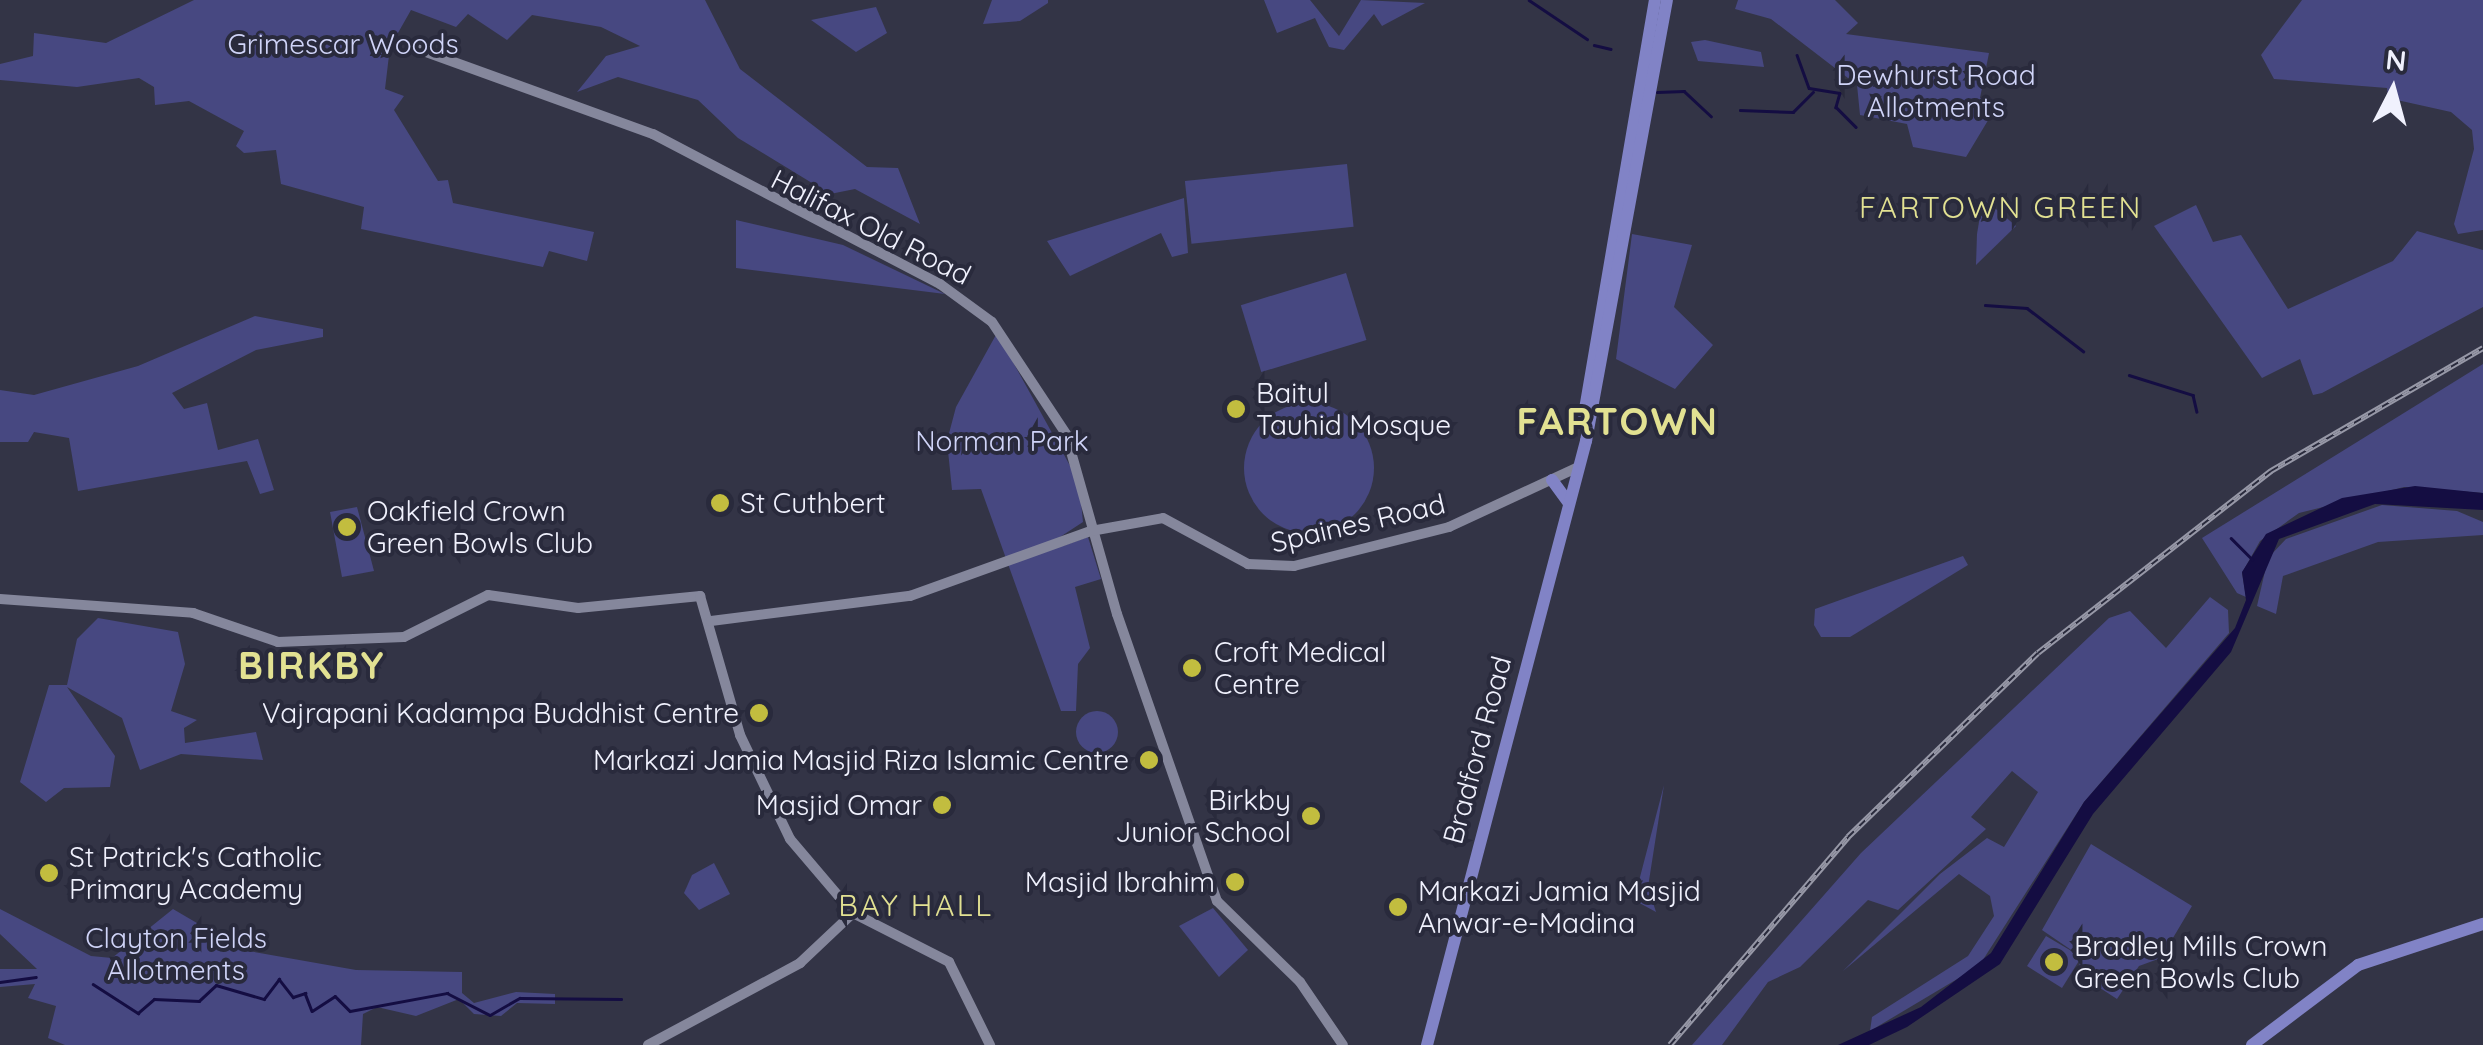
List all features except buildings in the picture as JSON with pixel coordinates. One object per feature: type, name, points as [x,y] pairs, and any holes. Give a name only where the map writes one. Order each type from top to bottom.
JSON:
[{"type":"main road","points":[[1578,467],[1593,355],[1655,0]]},
{"type":"main road","points":[[1578,467],[1667,0]]},
{"type":"main road","name":"Bradford Road","points":[[1427,1045],[1578,467]]},
{"type":"main road","points":[[1552,480],[1568,502]]},
{"type":"main road","points":[[2257,1043],[2377,956],[2483,924]]},
{"type":"street","name":"Halifax Old Road","points":[[415,48],[652,134],[971,303],[1066,434],[1091,531],[1202,867],[1230,920],[1276,963],[1343,1045]]},
{"type":"street","name":"Spaines Road","points":[[711,621],[910,596],[1091,531],[1173,519],[1228,556],[1282,567],[1450,527],[1578,467]]},
{"type":"street","points":[[0,600],[193,613],[278,642],[404,637],[488,594],[578,608],[700,596],[764,796],[853,913],[949,962],[990,1045]]},
{"type":"street","points":[[654,1042],[800,963],[853,913]]},
{"type":"green space","name":"Grimescar Woods","points":[[194,0],[705,0],[740,69],[867,167],[898,168],[920,224],[855,189],[830,194],[738,138],[698,100],[618,77],[577,92],[606,56],[640,46],[601,27],[532,15],[507,40],[468,14],[456,27],[411,10],[390,47],[385,89],[404,96],[394,110],[438,181],[448,180],[453,203],[594,232],[587,261],[549,251],[543,267],[361,229],[364,207],[281,184],[276,150],[244,153],[236,146],[244,131],[189,101],[155,105],[154,87],[139,78],[77,87],[0,80],[0,64],[33,56],[34,33],[106,43]]},
{"type":"green space","points":[[992,0],[1048,3],[1020,21],[983,24]]},
{"type":"green space","points":[[1264,0],[1310,0],[1339,36],[1361,0],[1425,3],[1382,26],[1374,14],[1344,50],[1329,47],[1315,18],[1277,33]]},
{"type":"green space","name":"Dewhurst Road Allotments","points":[[1738,0],[1835,0],[1858,23],[1846,34],[1989,53],[1980,98],[1993,99],[1993,112],[1966,157],[1913,147],[1907,124],[1860,115],[1857,85],[1771,19],[1735,9]]},
{"type":"green space","points":[[2302,0],[2483,0],[2483,230],[2458,234],[2454,224],[2474,149],[2472,130],[2451,112],[2388,98],[2387,88],[2274,79],[2261,55]]},
{"type":"green space","points":[[876,7],[887,33],[856,52],[811,20]]},
{"type":"green space","points":[[1705,40],[1761,52],[1764,67],[1698,61],[1691,42]]},
{"type":"green space","points":[[1347,164],[1354,227],[1191,244],[1185,181]]},
{"type":"green space","points":[[1184,198],[1188,253],[1172,257],[1161,233],[1070,276],[1047,241]]},
{"type":"green space","points":[[1983,198],[2016,226],[1976,265],[1977,234]]},
{"type":"green space","points":[[2196,205],[2213,242],[2241,235],[2288,309],[2393,261],[2417,231],[2483,250],[2483,307],[2322,393],[2313,395],[2300,359],[2262,378],[2154,226]]},
{"type":"green space","points":[[736,220],[843,245],[945,294],[736,268]]},
{"type":"green space","points":[[1632,234],[1692,245],[1674,307],[1713,345],[1675,389],[1616,359]]},
{"type":"green space","points":[[1346,273],[1366,340],[1261,372],[1241,305]]},
{"type":"green space","points":[[255,316],[323,329],[323,337],[256,350],[172,393],[184,409],[207,403],[218,450],[258,439],[274,490],[260,494],[247,461],[78,491],[69,438],[34,432],[28,442],[0,442],[0,390],[34,395],[138,366]]},
{"type":"green space","name":"Norman Park","points":[[997,333],[1079,482],[1083,522],[1060,537],[1063,546],[1088,537],[1101,579],[1075,587],[1090,648],[1078,664],[1076,711],[1061,711],[981,489],[952,490],[947,441],[956,407]]},
{"type":"green space","points":[[2483,364],[2483,493],[2404,487],[2299,513],[2260,541],[2242,573],[2246,597],[2237,593],[2202,538]]},
{"type":"green space","points":[[1309,403],[1334,408],[1355,422],[1369,443],[1374,468],[1369,493],[1355,514],[1334,528],[1309,533],[1284,528],[1263,514],[1249,493],[1244,468],[1249,443],[1263,422],[1284,408]]},
{"type":"green space","points":[[2382,505],[2457,511],[2483,522],[2483,535],[2378,542],[2283,576],[2276,614],[2257,606],[2268,558],[2286,539]]},
{"type":"green space","points":[[357,507],[374,571],[342,577],[330,512]]},
{"type":"green space","points":[[1963,556],[1968,565],[1850,637],[1821,637],[1814,625],[1815,609]]},
{"type":"green space","points":[[2210,597],[2228,610],[2229,633],[2084,802],[1979,966],[1870,1031],[1872,1017],[1968,956],[1994,916],[1990,896],[1959,874],[1843,971],[1940,874],[1987,838],[2004,847],[2038,792],[2012,771],[1971,817],[1986,829],[1898,910],[1868,900],[1800,967],[1768,982],[1722,1045],[1692,1045],[1861,853],[2109,618],[2130,611],[2166,648]]},
{"type":"green space","points":[[98,618],[178,632],[185,664],[171,711],[197,720],[184,728],[185,743],[256,732],[263,760],[181,754],[140,770],[122,718],[67,687],[115,756],[110,787],[64,788],[46,802],[20,782],[49,685],[67,685],[77,639]]},
{"type":"green space","points":[[1097,711],[1112,717],[1118,732],[1112,747],[1097,753],[1082,747],[1076,732],[1082,717]]},
{"type":"green space","points":[[1664,785],[1648,887],[1656,912],[1634,900]]},
{"type":"green space","points":[[2091,844],[2192,906],[2161,958],[2139,966],[2117,999],[2077,973],[2082,956],[2062,988],[2027,966],[2046,936],[2080,956],[2042,930]]},
{"type":"green space","points":[[714,863],[730,894],[699,910],[684,893],[692,875]]},
{"type":"green space","points":[[1213,908],[1248,950],[1219,977],[1179,926]]},
{"type":"green space","name":"Clayton Fields Allotments","points":[[0,909],[91,956],[112,958],[173,909],[243,950],[356,970],[462,972],[462,993],[474,1003],[516,992],[555,994],[555,1004],[517,1003],[501,1016],[474,1014],[459,999],[416,1016],[377,1007],[363,1014],[361,1045],[65,1045],[48,1038],[56,1006],[28,998],[35,984],[0,987],[0,969],[37,969],[0,934]]},
{"type":"shaded area","points":[[2415,486],[2483,493],[2483,510],[2375,504],[2279,539],[2231,652],[2093,814],[2000,964],[1907,1027],[1869,1045],[1838,1045],[1921,1007],[1991,953],[2084,802],[2235,628],[2246,600],[2242,572],[2266,534],[2342,498]]},
{"type":"waterway","points":[[1529,0],[1587,39]]},
{"type":"waterway","points":[[1594,45],[1611,49]]},
{"type":"waterway","points":[[1797,55],[1809,88],[1840,93],[1836,107],[1856,127]]},
{"type":"waterway","points":[[1657,92],[1684,91],[1711,116]]},
{"type":"waterway","points":[[1740,110],[1793,112],[1813,92]]},
{"type":"waterway","points":[[1985,305],[2027,308],[2083,351]]},
{"type":"waterway","points":[[2129,375],[2193,395],[2197,412]]},
{"type":"waterway","points":[[2231,538],[2252,559]]},
{"type":"waterway","points":[[0,982],[36,977]]},
{"type":"waterway","points":[[93,984],[138,1013],[154,999],[199,1001],[216,985],[264,999],[279,979],[293,997],[305,993],[312,1011],[335,996],[350,1011],[447,993],[490,1015],[520,998],[621,999]]},
{"type":"railway","points":[[1670,1045],[1848,837],[2038,653],[2271,471],[2483,348]]},
{"type":"place","name":"Baitul Tauhid Mosque","points":[[1236,409]]},
{"type":"place","name":"St Cuthbert","points":[[720,503]]},
{"type":"place","name":"Oakfield Crown Green Bowls Club","points":[[347,527]]},
{"type":"place","name":"Croft Medical Centre","points":[[1192,668]]},
{"type":"place","name":"Vajrapani Kadampa Buddhist Centre","points":[[759,713]]},
{"type":"place","name":"Markazi Jamia Masjid Riza Islamic Centre","points":[[1149,760]]},
{"type":"place","name":"Masjid Omar","points":[[942,805]]},
{"type":"place","name":"Birkby Junior School","points":[[1311,816]]},
{"type":"place","name":"St Patrick's Catholic Primary Academy","points":[[49,873]]},
{"type":"place","name":"Masjid Ibrahim","points":[[1235,882]]},
{"type":"place","name":"Markazi Jamia Masjid Anwar-e-Madina","points":[[1398,907]]},
{"type":"place","name":"Bradley Mills Crown Green Bowls Club","points":[[2054,962]]},
{"type":"district","name":"FARTOWN GREEN","points":[[2001,207]]},
{"type":"district","name":"FARTOWN","points":[[1618,422]]},
{"type":"district","name":"BIRKBY","points":[[312,666]]},
{"type":"district","name":"BAY HALL","points":[[916,905]]}]
